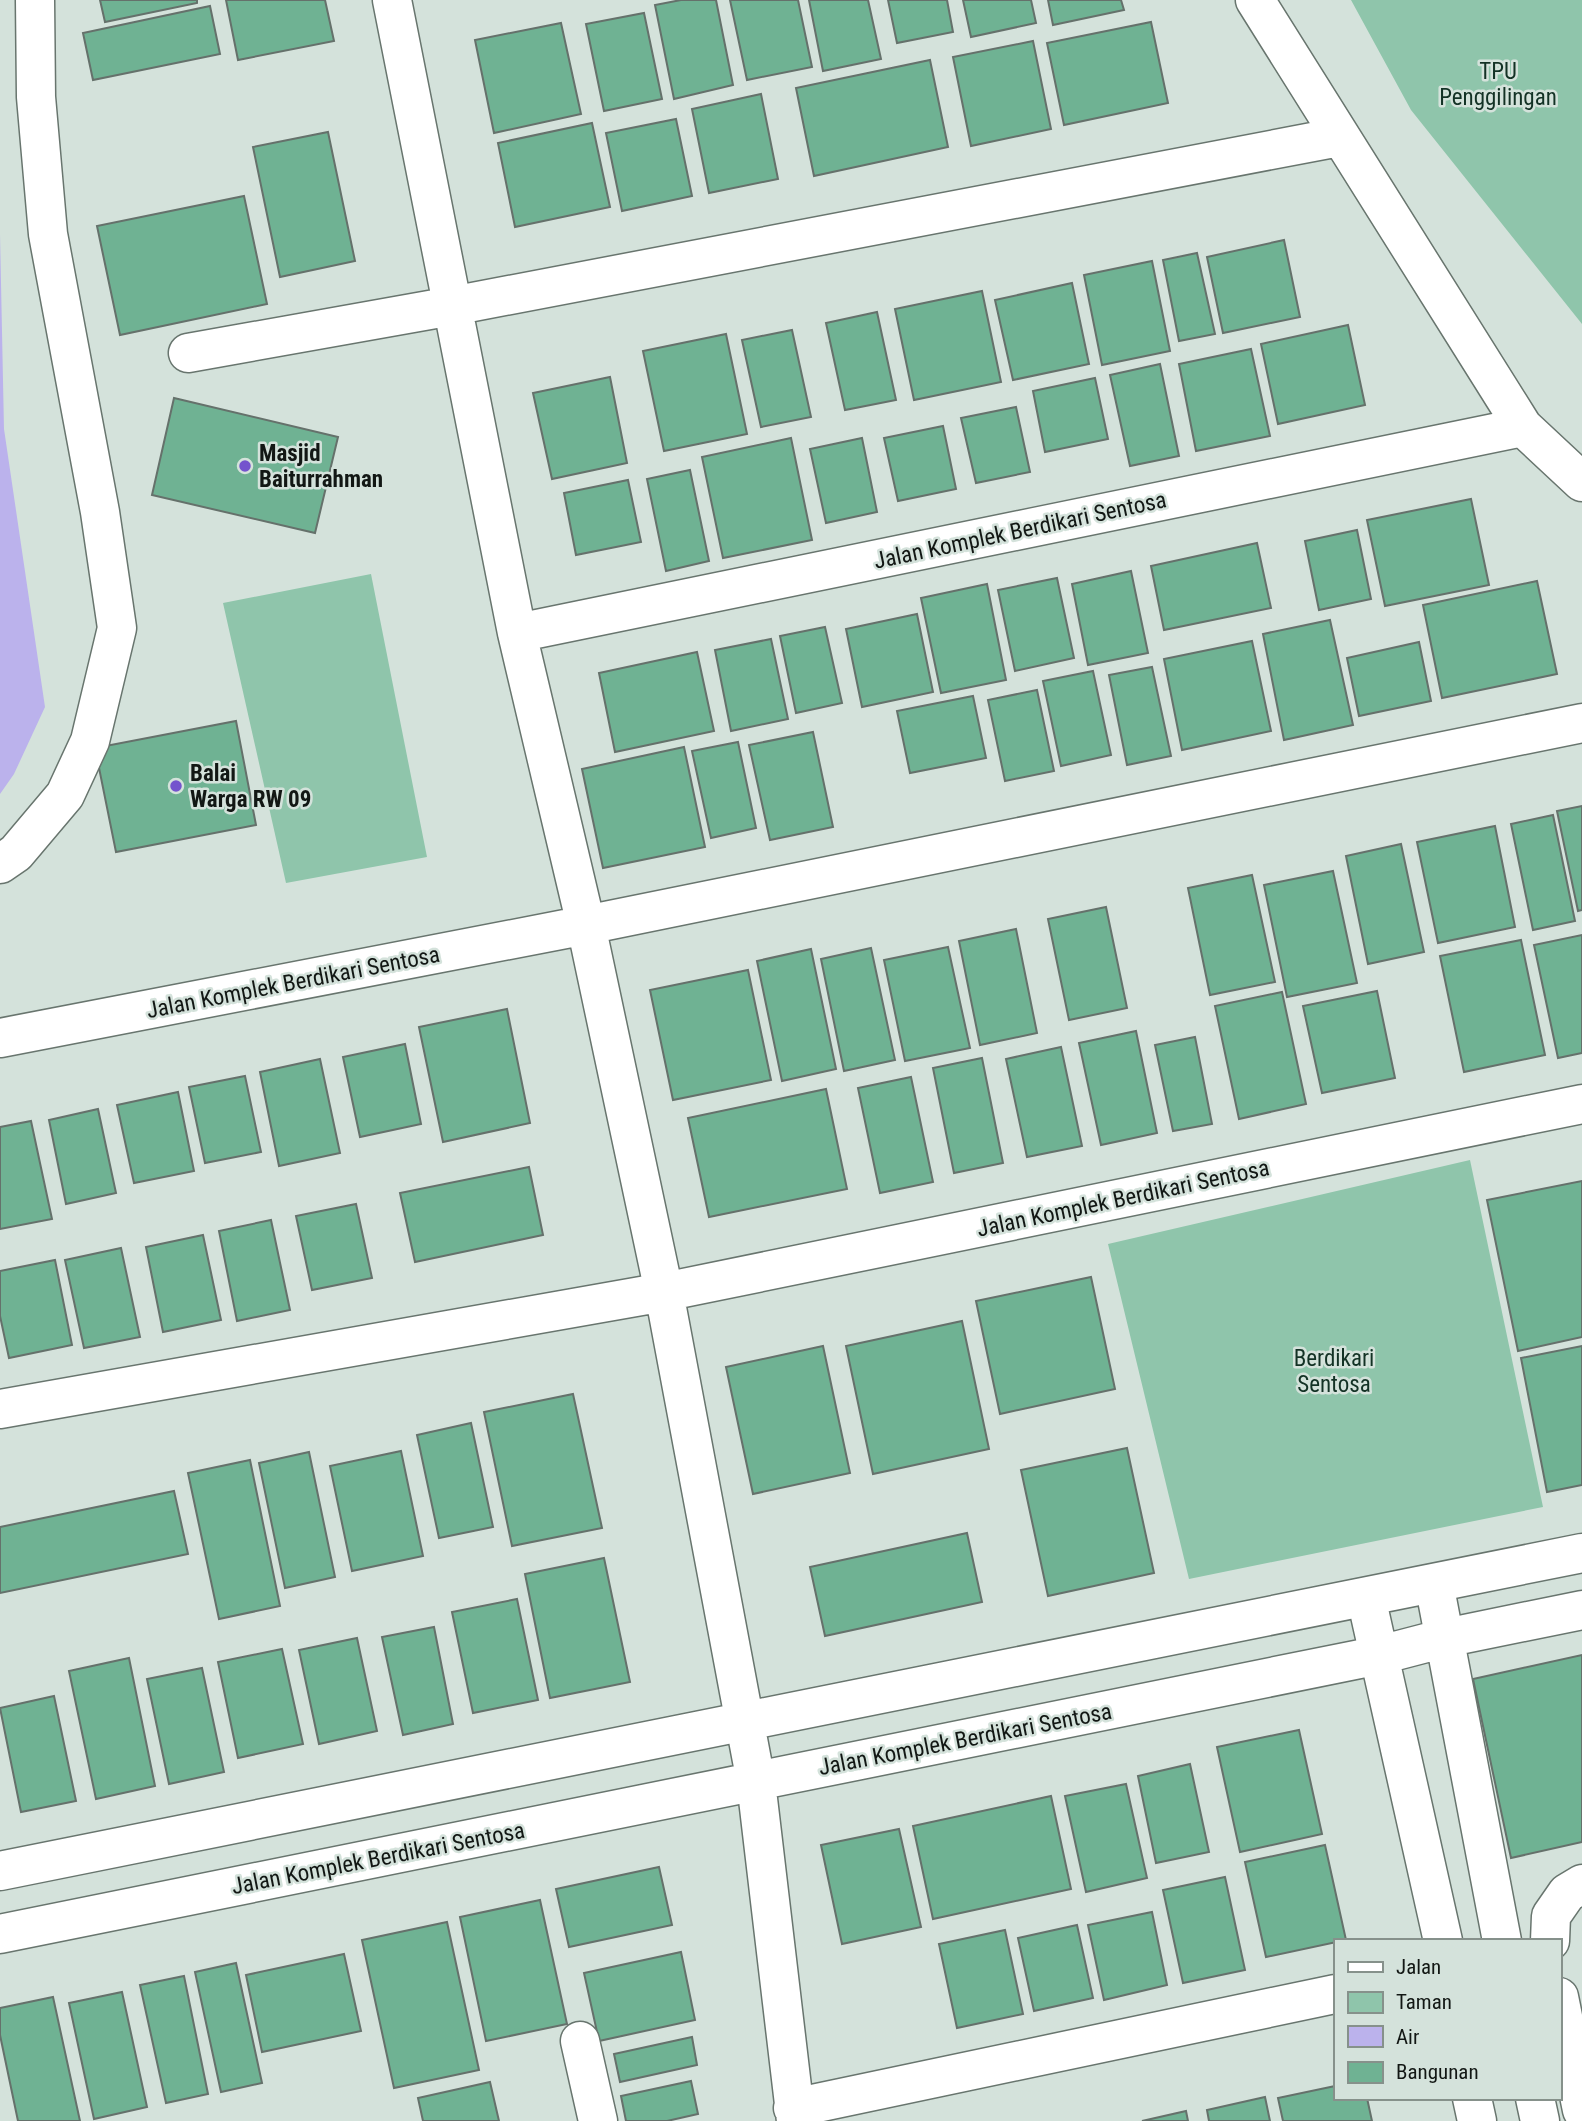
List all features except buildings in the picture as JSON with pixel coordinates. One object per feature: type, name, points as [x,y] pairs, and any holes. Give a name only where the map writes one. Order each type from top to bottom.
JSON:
[{"type":"street","points":[[0,864],[16,853],[65,795],[90,741],[117,628],[100,512],[48,234],[36,97],[35,0]]},
{"type":"street","points":[[392,0],[517,633],[586,925],[664,1292],[746,1721],[756,1782],[795,2115],[1334,1994]]},
{"type":"street","points":[[1255,0],[1522,427],[1582,482]]},
{"type":"street","points":[[188,353],[452,306],[1339,137]]},
{"type":"street","name":"Jalan Komplek Berdikari Sentosa","points":[[517,633],[1522,427]]},
{"type":"street","name":"Jalan Komplek Berdikari Sentosa","points":[[0,1038],[586,925],[1582,723]]},
{"type":"street","name":"Jalan Komplek Berdikari Sentosa","points":[[0,1409],[664,1292],[1582,1104]]},
{"type":"street","points":[[0,1871],[1582,1553]]},
{"type":"street","points":[[1434,1583],[1502,1939]]},
{"type":"street","points":[[1366,1597],[1443,1939]]},
{"type":"street","name":"Jalan Komplek Berdikari Sentosa","points":[[0,1934],[1380,1655],[1445,1638],[1582,1610]]},
{"type":"street","points":[[1550,1939],[1551,1916],[1567,1893],[1582,1885]]},
{"type":"street","points":[[1561,2007],[1582,2110]]},
{"type":"street","points":[[580,2041],[598,2121]]},
{"type":"street","points":[[1472,2100],[1476,2121]]},
{"type":"street","points":[[1535,2100],[1540,2121]]},
{"type":"green space","name":"TPU Penggilingan","points":[[1351,0],[1582,0],[1582,324],[1411,110]]},
{"type":"green space","points":[[371,574],[427,857],[286,883],[223,603]]},
{"type":"green space","name":"Berdikari Sentosa","points":[[1470,1160],[1543,1507],[1189,1579],[1108,1244]]},
{"type":"water","points":[[0,234],[4,429],[45,707],[14,774],[0,794]]},
{"type":"place","name":"Masjid Baiturrahman","points":[[245,466]]},
{"type":"place","name":"Balai Warga RW 09","points":[[176,786]]}]
